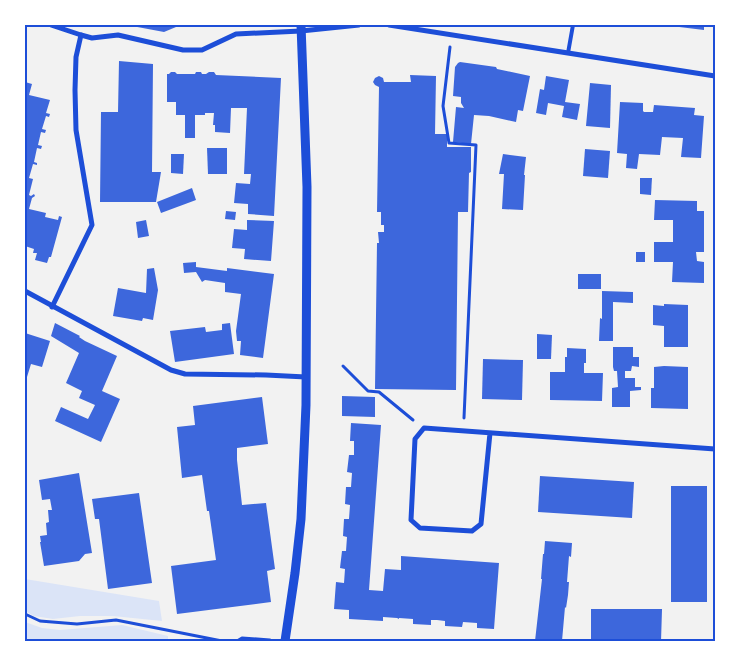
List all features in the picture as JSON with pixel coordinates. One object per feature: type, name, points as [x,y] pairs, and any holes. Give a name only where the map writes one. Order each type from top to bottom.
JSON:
[{"type":"street","points":[[51,25],[92,38],[118,35],[183,50],[202,50],[236,34],[359,25]]},
{"type":"street","points":[[389,25],[715,76]]},
{"type":"street","points":[[285,641],[301,519],[306,405],[307,187],[301,28]]},
{"type":"street","points":[[52,307],[92,225],[76,130],[76,57],[81,35]]},
{"type":"street","points":[[25,291],[171,370],[185,374],[306,377]]},
{"type":"street","points":[[490,433],[481,524],[472,531],[420,528],[411,520],[415,439],[424,428],[715,449]]},
{"type":"lane","points":[[568,53],[573,25]]},
{"type":"path","points":[[452,35],[443,106],[449,143],[476,144],[464,431]]},
{"type":"path","points":[[343,366],[368,391],[379,392],[424,428]]},
{"type":"path","points":[[25,614],[40,622],[77,624],[116,620],[222,641]]},
{"type":"path","points":[[237,641],[242,638],[285,641]]},
{"type":"shaded area","points":[[25,579],[159,601],[162,621],[113,616],[80,616],[53,619],[34,616],[25,611]]},
{"type":"shaded area","points":[[25,622],[42,628],[60,630],[122,625],[168,636],[168,641],[25,641]]},
{"type":"building","points":[[132,25],[177,25],[164,32]]},
{"type":"building","points":[[704,25],[704,30],[671,26]]},
{"type":"building","points":[[119,61],[153,64],[152,172],[161,172],[156,202],[100,202],[101,112],[118,112]]},
{"type":"building","points":[[460,62],[496,67],[497,69],[530,76],[523,111],[518,110],[516,122],[474,115],[471,144],[453,142],[456,107],[464,108],[461,103],[461,97],[453,96],[455,67]]},
{"type":"building","points":[[171,72],[195,74],[196,72],[201,72],[206,74],[214,72],[216,75],[281,78],[274,216],[248,214],[248,204],[234,203],[236,183],[250,184],[251,174],[244,174],[247,108],[231,108],[230,133],[215,132],[215,125],[213,125],[214,113],[195,115],[195,138],[185,138],[185,115],[176,115],[176,102],[167,102],[167,74]]},
{"type":"building","points":[[410,75],[436,76],[435,134],[447,134],[447,147],[471,147],[468,212],[458,212],[456,390],[375,389],[377,243],[379,243],[378,232],[384,232],[384,225],[381,225],[381,212],[377,212],[379,87],[373,82],[379,76],[383,78],[384,82],[411,82]]},
{"type":"building","points":[[546,76],[569,80],[565,102],[580,104],[577,120],[562,117],[564,106],[548,103],[546,115],[536,113],[540,89],[544,90]]},
{"type":"building","points":[[25,82],[32,84],[29,95],[50,100],[46,113],[50,114],[49,117],[46,116],[42,129],[46,130],[45,133],[41,132],[38,145],[42,146],[41,149],[37,148],[34,162],[37,165],[33,164],[29,178],[33,179],[29,195],[34,194],[35,196],[32,198],[29,209],[46,213],[45,217],[58,220],[59,216],[62,217],[51,257],[49,257],[47,263],[35,260],[37,253],[33,253],[34,249],[25,246]]},
{"type":"building","points":[[590,83],[611,85],[610,128],[586,126]]},
{"type":"building","points":[[620,102],[643,103],[644,112],[653,112],[654,105],[695,108],[694,115],[704,116],[701,158],[681,157],[683,138],[662,137],[660,155],[639,154],[637,169],[626,168],[627,154],[617,153]]},
{"type":"building","points":[[207,148],[227,148],[227,174],[208,174]]},
{"type":"building","points":[[585,149],[610,151],[608,178],[583,176]]},
{"type":"building","points":[[171,154],[184,154],[183,174],[171,173]]},
{"type":"building","points":[[503,154],[526,157],[523,210],[502,209],[504,174],[499,174]]},
{"type":"building","points":[[640,178],[652,178],[651,195],[640,194]]},
{"type":"building","points":[[192,188],[196,200],[161,213],[157,202]]},
{"type":"building","points":[[655,200],[697,201],[697,211],[704,211],[704,252],[696,252],[697,261],[704,262],[704,283],[672,282],[673,262],[654,262],[654,242],[673,242],[673,220],[654,220]]},
{"type":"building","points":[[226,211],[236,212],[235,220],[225,219]]},
{"type":"building","points":[[146,220],[149,236],[138,238],[136,222]]},
{"type":"building","points":[[247,220],[274,221],[271,261],[244,259],[245,249],[232,248],[234,229],[247,230]]},
{"type":"building","points":[[636,252],[645,252],[645,262],[636,262]]},
{"type":"building","points":[[196,262],[196,267],[227,271],[227,268],[274,274],[263,358],[240,355],[241,341],[237,341],[236,331],[241,294],[225,292],[225,283],[205,280],[202,282],[196,272],[184,273],[183,263]]},
{"type":"building","points":[[154,268],[158,290],[153,320],[143,318],[142,321],[113,316],[118,288],[146,293],[147,269]]},
{"type":"building","points":[[578,274],[601,274],[601,289],[578,289]]},
{"type":"building","points":[[602,291],[633,292],[633,303],[613,302],[613,341],[599,341],[600,318],[602,319]]},
{"type":"building","points":[[664,304],[688,305],[688,347],[664,347],[664,326],[653,325],[653,305],[664,306]]},
{"type":"building","points":[[55,323],[80,336],[85,341],[117,356],[102,391],[120,399],[101,442],[55,421],[61,407],[88,419],[95,405],[79,398],[82,391],[66,383],[79,353],[51,336]]},
{"type":"building","points":[[230,323],[234,354],[175,362],[170,331],[205,327],[206,332],[222,330],[222,324]]},
{"type":"building","points":[[25,333],[50,341],[42,367],[31,364],[27,377],[25,377]]},
{"type":"building","points":[[537,334],[552,335],[551,359],[537,359]]},
{"type":"building","points":[[613,347],[633,347],[633,357],[639,357],[639,367],[632,366],[631,371],[625,371],[625,378],[635,378],[635,387],[641,387],[641,390],[630,391],[630,407],[612,407],[612,388],[618,387],[617,371],[614,371],[613,367]]},
{"type":"building","points":[[567,348],[586,349],[584,373],[603,373],[602,401],[550,400],[550,372],[565,372]]},
{"type":"building","points":[[483,359],[523,360],[522,400],[482,399]]},
{"type":"building","points":[[654,367],[688,367],[688,409],[651,408],[651,388],[654,388]]},
{"type":"building","points":[[342,396],[375,397],[375,417],[342,416]]},
{"type":"building","points":[[262,397],[268,444],[237,448],[237,460],[242,505],[266,503],[275,569],[267,571],[271,602],[177,614],[171,566],[216,560],[202,475],[182,478],[177,427],[195,425],[193,406]]},
{"type":"building","points":[[351,423],[381,425],[369,590],[383,591],[385,569],[401,570],[401,556],[499,563],[494,629],[477,628],[477,623],[463,622],[462,627],[445,626],[445,621],[437,620],[431,620],[431,625],[413,624],[413,619],[383,617],[383,621],[349,619],[349,610],[334,609],[336,582],[344,583],[345,569],[340,568],[342,551],[346,551],[347,537],[343,536],[344,519],[349,519],[350,505],[345,504],[346,487],[351,487],[352,473],[347,472],[349,455],[354,455],[354,441],[350,441]]},
{"type":"building","points":[[79,473],[92,553],[85,554],[79,561],[44,566],[40,536],[47,535],[48,510],[52,510],[50,499],[42,500],[39,480]]},
{"type":"building","points":[[540,476],[634,482],[632,518],[538,512]]},
{"type":"building","points":[[671,486],[707,486],[707,602],[671,602]]},
{"type":"building","points":[[139,493],[152,583],[108,589],[99,519],[95,519],[92,499]]},
{"type":"building","points":[[545,541],[572,543],[571,557],[569,556],[568,595],[562,641],[535,641]]},
{"type":"building","points":[[591,609],[662,609],[661,641],[591,641]]}]
